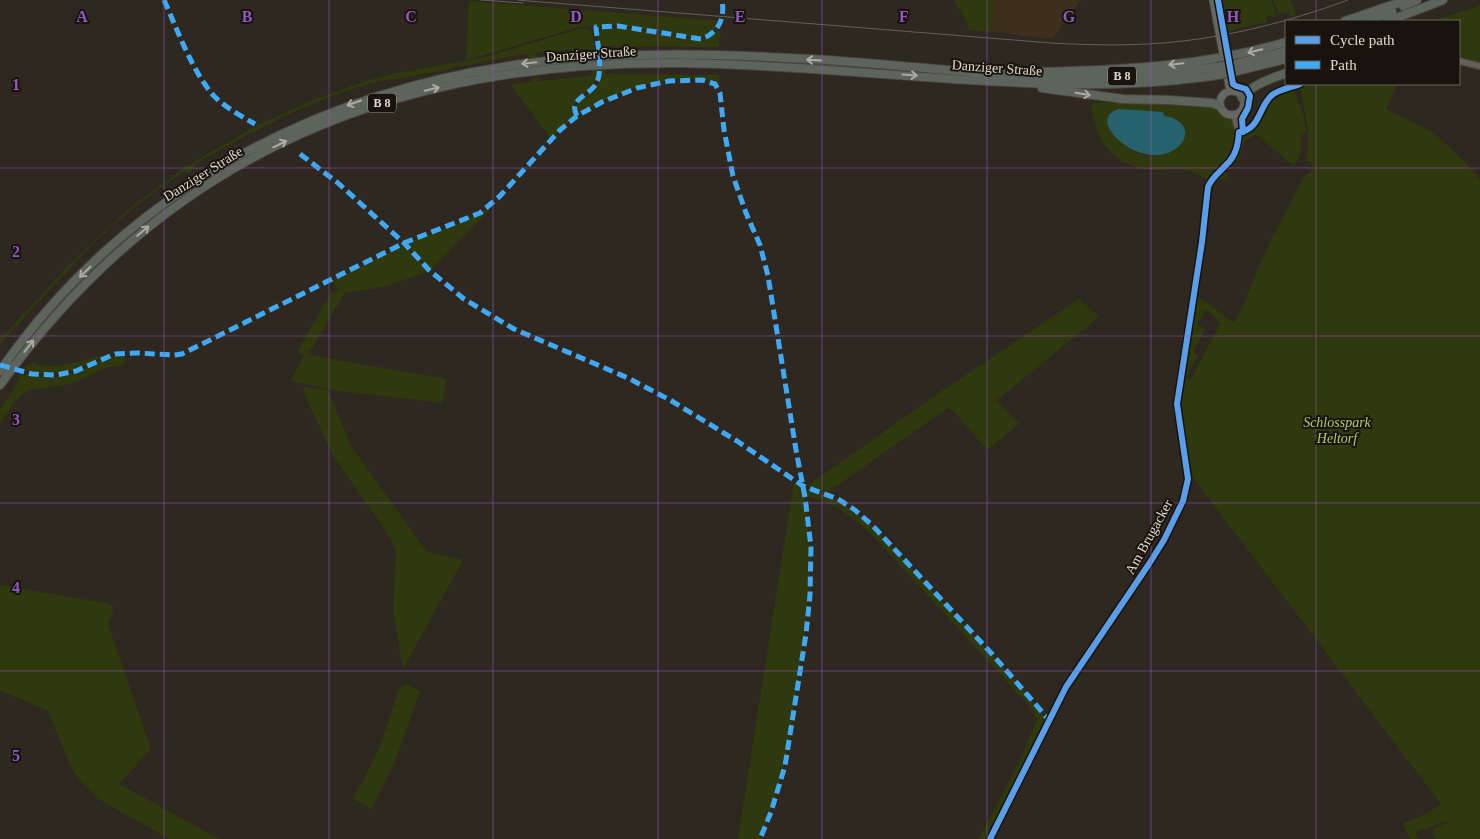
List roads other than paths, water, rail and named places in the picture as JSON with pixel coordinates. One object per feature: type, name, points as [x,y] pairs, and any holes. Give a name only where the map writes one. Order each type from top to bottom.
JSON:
[{"type":"highway","points":[[1348,20],[1407,0]]},
{"type":"highway","points":[[1369,20],[1417,0]]},
{"type":"highway","points":[[1393,20],[1443,0]]},
{"type":"highway","points":[[1028,76],[1034,72],[1171,65],[1251,52],[1285,42]]},
{"type":"highway","name":"Danziger Straße","points":[[1236,67],[1285,51]]},
{"type":"highway","name":"Danziger Straße","points":[[0,372],[44,315],[82,275],[126,234],[185,189],[230,161],[288,130],[343,107],[400,89],[453,76],[518,64],[617,56],[750,56],[1028,76],[1105,77],[1217,71]]},
{"type":"highway","name":"Danziger Straße","points":[[0,385],[47,324],[82,286],[114,255],[165,213],[236,167],[284,142],[347,114],[402,96],[453,84],[519,73],[616,64],[752,65],[1036,84],[1114,85],[1188,79],[1217,71],[1285,58]]},
{"type":"highway","points":[[1242,98],[1256,86],[1285,73]]},
{"type":"highway","points":[[1036,84],[1042,88],[1104,98],[1212,103],[1220,106]]},
{"type":"main road","points":[[1213,0],[1230,91]]},
{"type":"main road","points":[[1230,91],[1237,92],[1242,98],[1242,108],[1234,114],[1226,113],[1220,106],[1222,95],[1230,91]]},
{"type":"street","points":[[1460,61],[1480,66]]},
{"type":"street","points":[[1239,132],[1247,131],[1254,124],[1271,96],[1297,85]]},
{"type":"street","name":"Am Brugacker","points":[[990,839],[1066,687],[1149,564],[1164,540],[1183,501],[1188,478],[1176,404],[1202,242],[1207,194],[1212,178],[1228,164],[1236,152],[1239,132],[1234,114]]},
{"type":"water","points":[[1119,109],[1163,112],[1164,116],[1174,118],[1184,127],[1185,136],[1183,141],[1174,150],[1159,155],[1145,154],[1131,149],[1111,132],[1107,122],[1110,114]]},
{"type":"tram line","points":[[481,0],[523,3]]},
{"type":"tram line","points":[[517,0],[1051,43],[1106,45],[1186,41],[1233,33],[1285,20]]},
{"type":"tram line","points":[[1287,20],[1348,0]]},
{"type":"park label","name":"Schlosspark Heltorf","points":[[1337,430]]}]
